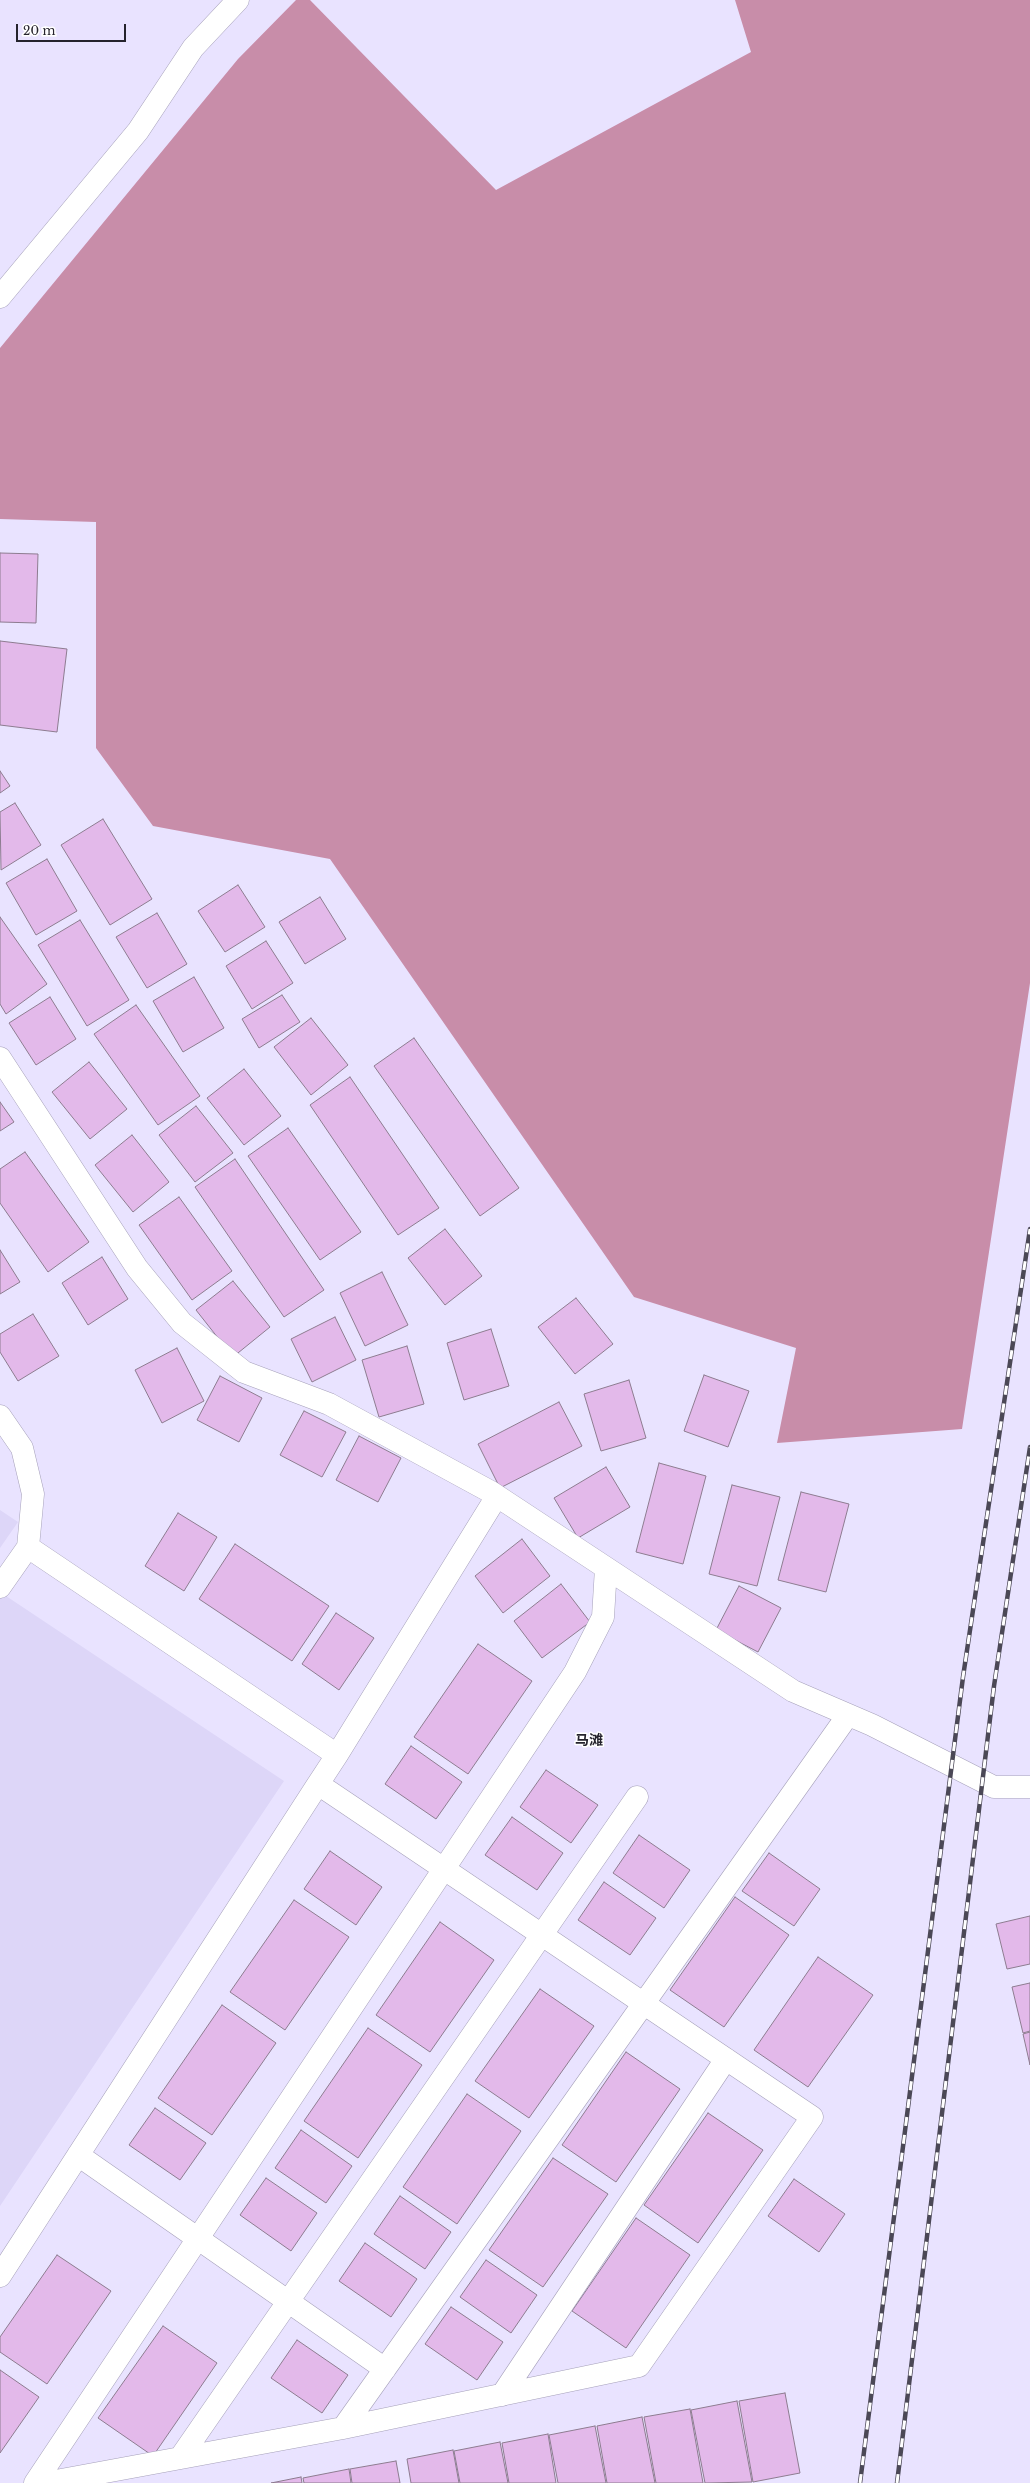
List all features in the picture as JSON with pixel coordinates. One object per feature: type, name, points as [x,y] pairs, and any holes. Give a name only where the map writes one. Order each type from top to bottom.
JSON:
[{"type":"street","points":[[0,297],[138,131],[193,48],[238,0]]},
{"type":"street","points":[[0,1058],[137,1268],[182,1323],[244,1372],[329,1404],[497,1496],[793,1691],[848,1715],[994,1787],[1030,1787]]},
{"type":"street","points":[[0,1416],[22,1448],[33,1494],[28,1547],[0,1587]]},
{"type":"street","points":[[0,2276],[318,1784],[497,1496]]},
{"type":"street","points":[[28,1547],[337,1754]]},
{"type":"street","points":[[35,2483],[575,1672],[604,1617],[606,1568]]},
{"type":"street","points":[[343,2428],[848,1715]]},
{"type":"street","points":[[45,2483],[343,2428],[639,2366],[812,2117],[318,1784]]},
{"type":"street","points":[[180,2458],[637,1797]]},
{"type":"street","points":[[502,2395],[726,2059]]},
{"type":"street","points":[[78,2155],[385,2369]]},
{"type":"shaded area","points":[[296,0],[310,0],[496,190],[751,52],[735,0],[1030,0],[1030,983],[962,1429],[777,1443],[796,1348],[634,1297],[330,859],[153,826],[96,748],[96,522],[0,519],[0,348],[238,59]]},
{"type":"shaded area","points":[[0,1510],[18,1522],[0,1548]]},
{"type":"shaded area","points":[[0,1592],[284,1781],[0,2206]]},
{"type":"building","points":[[0,553],[38,554],[36,623],[0,622]]},
{"type":"building","points":[[0,641],[67,649],[57,732],[0,725]]},
{"type":"building","points":[[0,771],[10,786],[0,793]]},
{"type":"building","points":[[15,803],[41,845],[1,870],[0,812]]},
{"type":"building","points":[[103,819],[152,899],[110,925],[61,845]]},
{"type":"building","points":[[47,859],[77,911],[36,935],[6,883]]},
{"type":"building","points":[[238,885],[265,927],[225,952],[198,911]]},
{"type":"building","points":[[320,897],[346,939],[305,964],[279,922]]},
{"type":"building","points":[[157,913],[187,964],[147,988],[116,937]]},
{"type":"building","points":[[0,917],[47,984],[6,1014],[0,1004]]},
{"type":"building","points":[[80,920],[129,1000],[87,1026],[38,945]]},
{"type":"building","points":[[266,941],[293,983],[252,1009],[226,966]]},
{"type":"building","points":[[194,977],[224,1028],[183,1052],[153,1001]]},
{"type":"building","points":[[282,995],[300,1022],[259,1048],[242,1019]]},
{"type":"building","points":[[50,997],[76,1039],[36,1065],[9,1023]]},
{"type":"building","points":[[136,1005],[200,1096],[158,1125],[94,1034]]},
{"type":"building","points":[[311,1018],[348,1065],[311,1095],[274,1047]]},
{"type":"building","points":[[414,1038],[519,1188],[480,1216],[374,1066]]},
{"type":"building","points":[[89,1062],[127,1109],[90,1139],[52,1092]]},
{"type":"building","points":[[244,1069],[281,1116],[244,1145],[207,1098]]},
{"type":"building","points":[[350,1077],[439,1208],[398,1235],[310,1105]]},
{"type":"building","points":[[0,1102],[14,1122],[0,1131]]},
{"type":"building","points":[[196,1106],[233,1153],[195,1182],[159,1135]]},
{"type":"building","points":[[288,1128],[361,1232],[320,1260],[248,1156]]},
{"type":"building","points":[[132,1135],[169,1182],[133,1212],[95,1165]]},
{"type":"building","points":[[25,1152],[89,1242],[48,1272],[0,1203],[0,1169]]},
{"type":"building","points":[[235,1159],[324,1290],[284,1317],[195,1187]]},
{"type":"building","points":[[179,1197],[232,1271],[192,1300],[139,1225]]},
{"type":"building","points":[[445,1229],[482,1276],[445,1305],[408,1258]]},
{"type":"building","points":[[0,1250],[20,1282],[0,1294]]},
{"type":"building","points":[[102,1257],[128,1299],[88,1325],[62,1283]]},
{"type":"building","points":[[382,1272],[408,1325],[365,1346],[340,1293]]},
{"type":"building","points":[[233,1281],[270,1327],[233,1357],[196,1310]]},
{"type":"building","points":[[576,1298],[613,1344],[575,1374],[538,1327]]},
{"type":"building","points":[[33,1314],[59,1356],[18,1381],[0,1352],[0,1334]]},
{"type":"building","points":[[335,1317],[356,1360],[312,1382],[291,1339]]},
{"type":"building","points":[[491,1329],[509,1386],[464,1400],[447,1343]]},
{"type":"building","points":[[407,1346],[424,1404],[379,1417],[362,1360]]},
{"type":"building","points":[[177,1348],[204,1401],[162,1423],[135,1370]]},
{"type":"building","points":[[704,1375],[749,1391],[728,1447],[684,1431]]},
{"type":"building","points":[[220,1376],[262,1398],[239,1442],[197,1420]]},
{"type":"building","points":[[629,1380],[646,1438],[601,1451],[584,1394]]},
{"type":"building","points":[[559,1402],[582,1446],[500,1488],[478,1444]]},
{"type":"building","points":[[304,1411],[346,1432],[322,1477],[280,1455]]},
{"type":"building","points":[[359,1436],[401,1458],[378,1502],[336,1480]]},
{"type":"building","points":[[659,1463],[706,1476],[683,1564],[636,1552]]},
{"type":"building","points":[[606,1467],[630,1507],[578,1538],[554,1498]]},
{"type":"building","points":[[732,1485],[780,1497],[757,1586],[709,1574]]},
{"type":"building","points":[[801,1492],[849,1504],[826,1592],[778,1580]]},
{"type":"building","points":[[178,1513],[217,1537],[184,1591],[145,1566]]},
{"type":"building","points":[[522,1539],[550,1576],[503,1613],[475,1576]]},
{"type":"building","points":[[235,1544],[329,1606],[292,1661],[199,1599]]},
{"type":"building","points":[[561,1584],[590,1622],[542,1658],[514,1621]]},
{"type":"building","points":[[739,1586],[781,1608],[758,1652],[716,1630]]},
{"type":"building","points":[[336,1613],[374,1638],[339,1690],[302,1664]]},
{"type":"building","points":[[478,1644],[532,1681],[468,1774],[414,1737]]},
{"type":"building","points":[[411,1746],[462,1782],[436,1819],[385,1784]]},
{"type":"building","points":[[546,1770],[598,1805],[571,1843],[520,1807]]},
{"type":"building","points":[[512,1817],[563,1853],[537,1890],[485,1855]]},
{"type":"building","points":[[639,1835],[690,1870],[664,1908],[613,1873]]},
{"type":"building","points":[[330,1851],[382,1887],[356,1925],[304,1889]]},
{"type":"building","points":[[769,1853],[820,1889],[794,1926],[742,1891]]},
{"type":"building","points":[[604,1882],[656,1918],[630,1955],[578,1920]]},
{"type":"building","points":[[735,1897],[789,1935],[724,2027],[670,1990]]},
{"type":"building","points":[[294,1900],[349,1937],[285,2030],[230,1992]]},
{"type":"building","points":[[1030,1916],[1030,1964],[1007,1969],[996,1924]]},
{"type":"building","points":[[440,1922],[494,1960],[430,2052],[376,2015]]},
{"type":"building","points":[[818,1957],[873,1995],[808,2087],[754,2050]]},
{"type":"building","points":[[1030,1983],[1030,2031],[1023,2033],[1012,1987]]},
{"type":"building","points":[[540,1989],[594,2026],[529,2118],[475,2081]]},
{"type":"building","points":[[222,2005],[276,2043],[212,2135],[158,2098]]},
{"type":"building","points":[[368,2028],[422,2065],[358,2158],[304,2121]]},
{"type":"building","points":[[1030,2032],[1030,2065],[1023,2034]]},
{"type":"building","points":[[626,2052],[680,2089],[616,2182],[562,2145]]},
{"type":"building","points":[[467,2094],[521,2131],[457,2224],[403,2187]]},
{"type":"building","points":[[155,2108],[206,2143],[180,2180],[129,2145]]},
{"type":"building","points":[[708,2113],[763,2150],[698,2243],[644,2205]]},
{"type":"building","points":[[301,2130],[352,2166],[326,2203],[275,2168]]},
{"type":"building","points":[[553,2158],[608,2194],[543,2287],[489,2250]]},
{"type":"building","points":[[266,2178],[317,2213],[291,2251],[240,2215]]},
{"type":"building","points":[[794,2179],[845,2214],[819,2252],[768,2216]]},
{"type":"building","points":[[400,2196],[451,2232],[425,2269],[374,2234]]},
{"type":"building","points":[[636,2218],[690,2255],[626,2348],[572,2311]]},
{"type":"building","points":[[365,2243],[417,2279],[391,2317],[339,2281]]},
{"type":"building","points":[[57,2255],[111,2291],[47,2384],[0,2352],[0,2337]]},
{"type":"building","points":[[486,2260],[537,2295],[511,2333],[460,2297]]},
{"type":"building","points":[[451,2307],[503,2342],[477,2380],[425,2344]]},
{"type":"building","points":[[163,2326],[217,2363],[153,2456],[98,2418]]},
{"type":"building","points":[[297,2340],[348,2375],[322,2413],[271,2378]]},
{"type":"building","points":[[0,2370],[39,2397],[0,2453]]},
{"type":"building","points":[[785,2393],[800,2473],[753,2482],[739,2401]]},
{"type":"building","points":[[737,2401],[752,2482],[705,2483],[691,2410]]},
{"type":"building","points":[[690,2409],[703,2483],[656,2483],[644,2417]]},
{"type":"building","points":[[642,2417],[655,2483],[607,2483],[597,2426]]},
{"type":"building","points":[[595,2426],[606,2483],[558,2483],[549,2435]]},
{"type":"building","points":[[548,2434],[556,2483],[509,2483],[502,2443]]},
{"type":"building","points":[[500,2442],[508,2483],[460,2483],[454,2451]]},
{"type":"building","points":[[453,2450],[459,2483],[411,2483],[407,2459]]},
{"type":"building","points":[[396,2461],[400,2483],[352,2483],[350,2469]]},
{"type":"building","points":[[349,2469],[351,2483],[304,2483],[303,2478]]},
{"type":"building","points":[[301,2477],[302,2483],[271,2483]]},
{"type":"railway","points":[[860,2483],[963,1677],[1030,1229]]},
{"type":"railway","points":[[897,2483],[994,1686],[1030,1447]]},
{"type":"district","name":"马滩","points":[[589,1741]]}]
